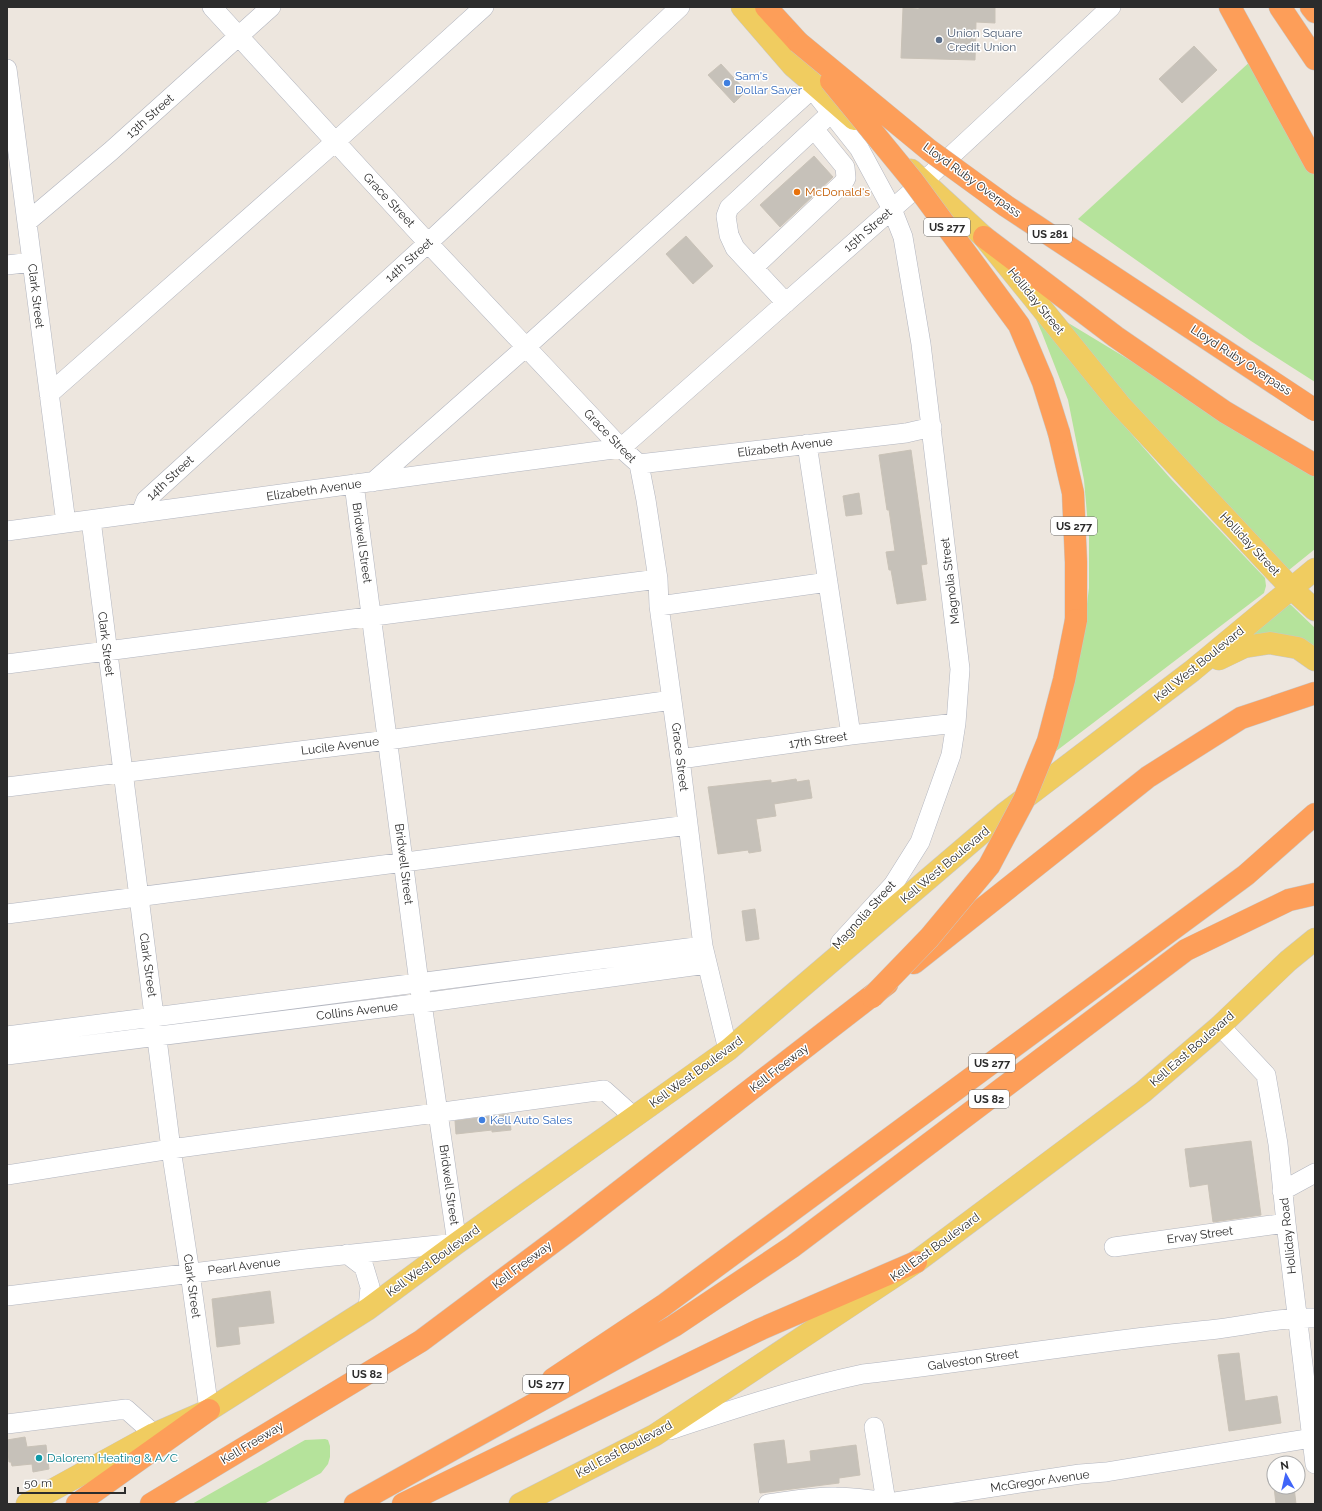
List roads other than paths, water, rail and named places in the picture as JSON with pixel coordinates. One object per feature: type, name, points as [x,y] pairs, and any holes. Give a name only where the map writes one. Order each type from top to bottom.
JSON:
[{"type":"highway","name":"Lloyd Ruby Overpass","points":[[766,7],[798,42],[929,150],[1006,206],[1315,410]]},
{"type":"highway","points":[[1230,7],[1315,163]]},
{"type":"highway","points":[[1280,7],[1315,59]]},
{"type":"highway","points":[[1311,7],[1315,12]]},
{"type":"highway","name":"US 277","points":[[798,42],[913,181],[1019,325],[1043,382],[1073,493],[1076,562],[1076,620],[1064,680],[1048,741],[1024,800],[989,866],[929,938],[872,997]]},
{"type":"highway","points":[[984,237],[1116,337],[1225,412],[1315,465]]},
{"type":"highway","name":"US 82","points":[[872,997],[1148,777],[1241,718],[1315,693]]},
{"type":"highway","name":"US 277","points":[[429,1462],[664,1305],[1246,875],[1315,814]]},
{"type":"highway","name":"US 82","points":[[355,1504],[674,1326],[792,1247],[1186,950],[1289,900],[1315,894]]},
{"type":"highway","name":"Kell Freeway","points":[[151,1504],[421,1341],[572,1228],[872,997]]},
{"type":"highway","points":[[403,1504],[761,1329],[916,1262]]},
{"type":"highway","points":[[77,1504],[209,1410]]},
{"type":"main road","name":"Holliday Street","points":[[742,7],[794,66],[924,181],[984,237],[1120,405],[1292,589],[1315,610]]},
{"type":"main road","name":"Kell West Boulevard","points":[[27,1504],[154,1434],[209,1410],[368,1309],[457,1243],[728,1050],[1004,814],[1192,671],[1315,569]]},
{"type":"main road","points":[[1192,671],[1244,647],[1270,644],[1298,648],[1315,660]]},
{"type":"main road","name":"Kell East Boulevard","points":[[520,1504],[655,1435],[916,1262],[1143,1092],[1220,1026],[1288,961],[1315,939]]},
{"type":"street","name":"Grace Street","points":[[212,7],[428,243],[621,448],[639,464],[658,579],[659,606],[703,946],[728,1050]]},
{"type":"street","name":"13th Street","points":[[27,222],[117,146],[271,7]]},
{"type":"street","points":[[49,394],[335,142],[484,7]]},
{"type":"street","name":"14th Street","points":[[141,513],[146,500],[428,243],[680,7]]},
{"type":"street","name":"15th Street","points":[[621,448],[924,181],[1111,7]]},
{"type":"street","name":"Magnolia Street","points":[[728,1050],[847,937],[893,885],[920,842],[951,755],[956,723],[960,669],[932,427],[921,344],[903,237],[892,209],[859,148],[794,66]]},
{"type":"street","name":"Clark Street","points":[[7,69],[66,523]]},
{"type":"street","points":[[363,483],[526,347],[812,89]]},
{"type":"street","points":[[786,303],[735,248],[729,235],[727,212],[729,208],[831,113]]},
{"type":"street","points":[[754,267],[844,183],[846,178],[845,167],[814,129]]},
{"type":"street","points":[[7,265],[32,262]]},
{"type":"street","name":"Elizabeth Avenue","points":[[639,464],[906,433],[932,427]]},
{"type":"street","points":[[808,444],[850,735]]},
{"type":"street","name":"Elizabeth Avenue","points":[[7,531],[621,448]]},
{"type":"street","name":"Bridwell Street","points":[[363,483],[372,617],[419,983],[457,1243]]},
{"type":"street","name":"Clark Street","points":[[91,520],[122,773],[158,1036],[171,1150],[209,1410]]},
{"type":"street","points":[[7,664],[658,579]]},
{"type":"street","points":[[659,606],[828,582]]},
{"type":"street","name":"Lucile Avenue","points":[[7,787],[388,740],[672,700]]},
{"type":"street","name":"17th Street","points":[[680,759],[850,735],[956,723]]},
{"type":"street","points":[[7,914],[688,825]]},
{"type":"street","name":"Collins Avenue","points":[[7,1036],[703,946]]},
{"type":"street","name":"Collins Avenue","points":[[7,1056],[422,1003],[707,964]]},
{"type":"street","name":"Holliday Road","points":[[1220,1026],[1266,1075],[1278,1144],[1286,1223],[1306,1318],[1312,1438],[1315,1464]]},
{"type":"street","points":[[7,1175],[171,1150],[604,1090],[634,1117]]},
{"type":"street","points":[[1282,1191],[1315,1173]]},
{"type":"street","name":"Ervay Street","points":[[1114,1247],[1286,1223]]},
{"type":"street","name":"Pearl Avenue","points":[[7,1296],[347,1254],[457,1243]]},
{"type":"street","points":[[347,1254],[364,1267],[370,1287],[368,1309]]},
{"type":"street","name":"Galveston Street","points":[[655,1435],[768,1398],[820,1383],[863,1374],[1156,1335],[1230,1328],[1306,1318],[1315,1310]]},
{"type":"street","points":[[7,1424],[126,1409],[154,1434]]},
{"type":"street","points":[[874,1427],[886,1502]]},
{"type":"street","name":"McGregor Avenue","points":[[768,1504],[820,1497],[852,1497],[895,1502],[1080,1474],[1106,1472],[1312,1438]]},
{"type":"place","name":"Union Square Credit Union","points":[[939,40]]},
{"type":"place","name":"Sam's Dollar Saver","points":[[727,83]]},
{"type":"place","name":"McDonald's","points":[[797,192]]},
{"type":"place","name":"Kell Auto Sales","points":[[482,1120]]},
{"type":"place","name":"Dalorem Heating & A/C","points":[[39,1458]]}]
